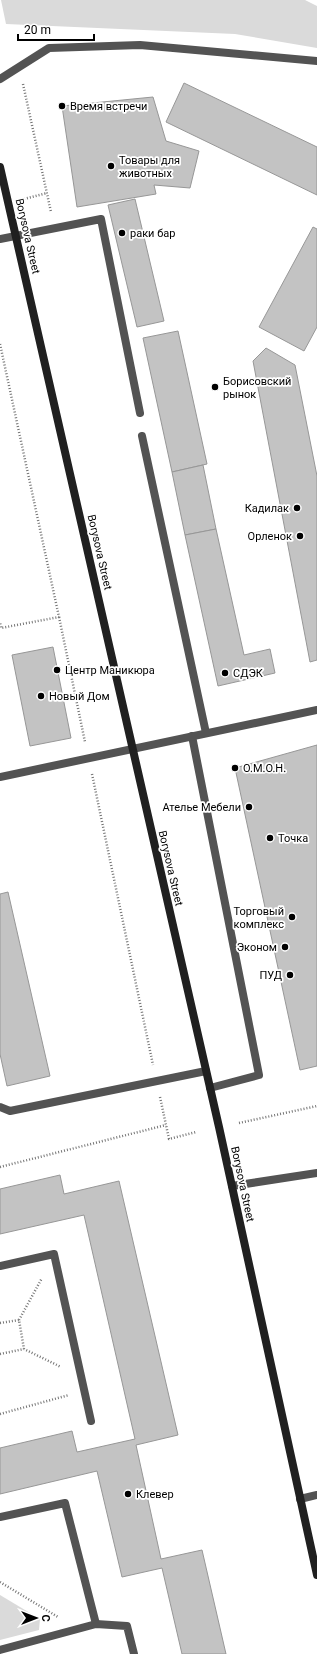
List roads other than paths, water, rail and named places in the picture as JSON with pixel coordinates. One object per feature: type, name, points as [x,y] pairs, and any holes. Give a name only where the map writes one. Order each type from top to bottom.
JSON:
[{"type":"main road","name":"Borysova Street","points":[[0,167],[17,235],[210,1088],[317,1575]]},
{"type":"lane","points":[[0,79],[49,48],[140,45],[317,61]]},
{"type":"lane","points":[[0,238],[101,218],[140,414]]},
{"type":"lane","points":[[142,436],[206,733]]},
{"type":"lane","points":[[0,777],[317,710]]},
{"type":"lane","points":[[192,736],[259,1075],[210,1088]]},
{"type":"lane","points":[[0,1107],[10,1111],[206,1071]]},
{"type":"lane","points":[[232,1186],[317,1173]]},
{"type":"lane","points":[[0,1266],[54,1254],[91,1421]]},
{"type":"lane","points":[[300,1499],[317,1495]]},
{"type":"lane","points":[[0,1517],[65,1503],[96,1624]]},
{"type":"lane","points":[[0,1650],[96,1624],[127,1626],[134,1654]]},
{"type":"place","name":"Время встречи","points":[[62,106]]},
{"type":"place","name":"Товары для животных","points":[[111,166]]},
{"type":"place","name":"раки бар","points":[[122,233]]},
{"type":"place","name":"Борисовский рынок","points":[[215,387]]},
{"type":"place","name":"Кадилак","points":[[297,508]]},
{"type":"place","name":"Орленок","points":[[300,536]]},
{"type":"place","name":"Центр Маникюра","points":[[57,670]]},
{"type":"place","name":"СДЭК","points":[[225,673]]},
{"type":"place","name":"Новый Дом","points":[[41,696]]},
{"type":"place","name":"О.М.О.Н.","points":[[235,768]]},
{"type":"place","name":"Ателье Мебели","points":[[249,807]]},
{"type":"place","name":"Точка","points":[[270,838]]},
{"type":"place","name":"Торговый комплекс","points":[[292,917]]},
{"type":"place","name":"Эконом","points":[[285,947]]},
{"type":"place","name":"ПУД","points":[[290,975]]},
{"type":"place","name":"Клевер","points":[[128,1494]]}]
